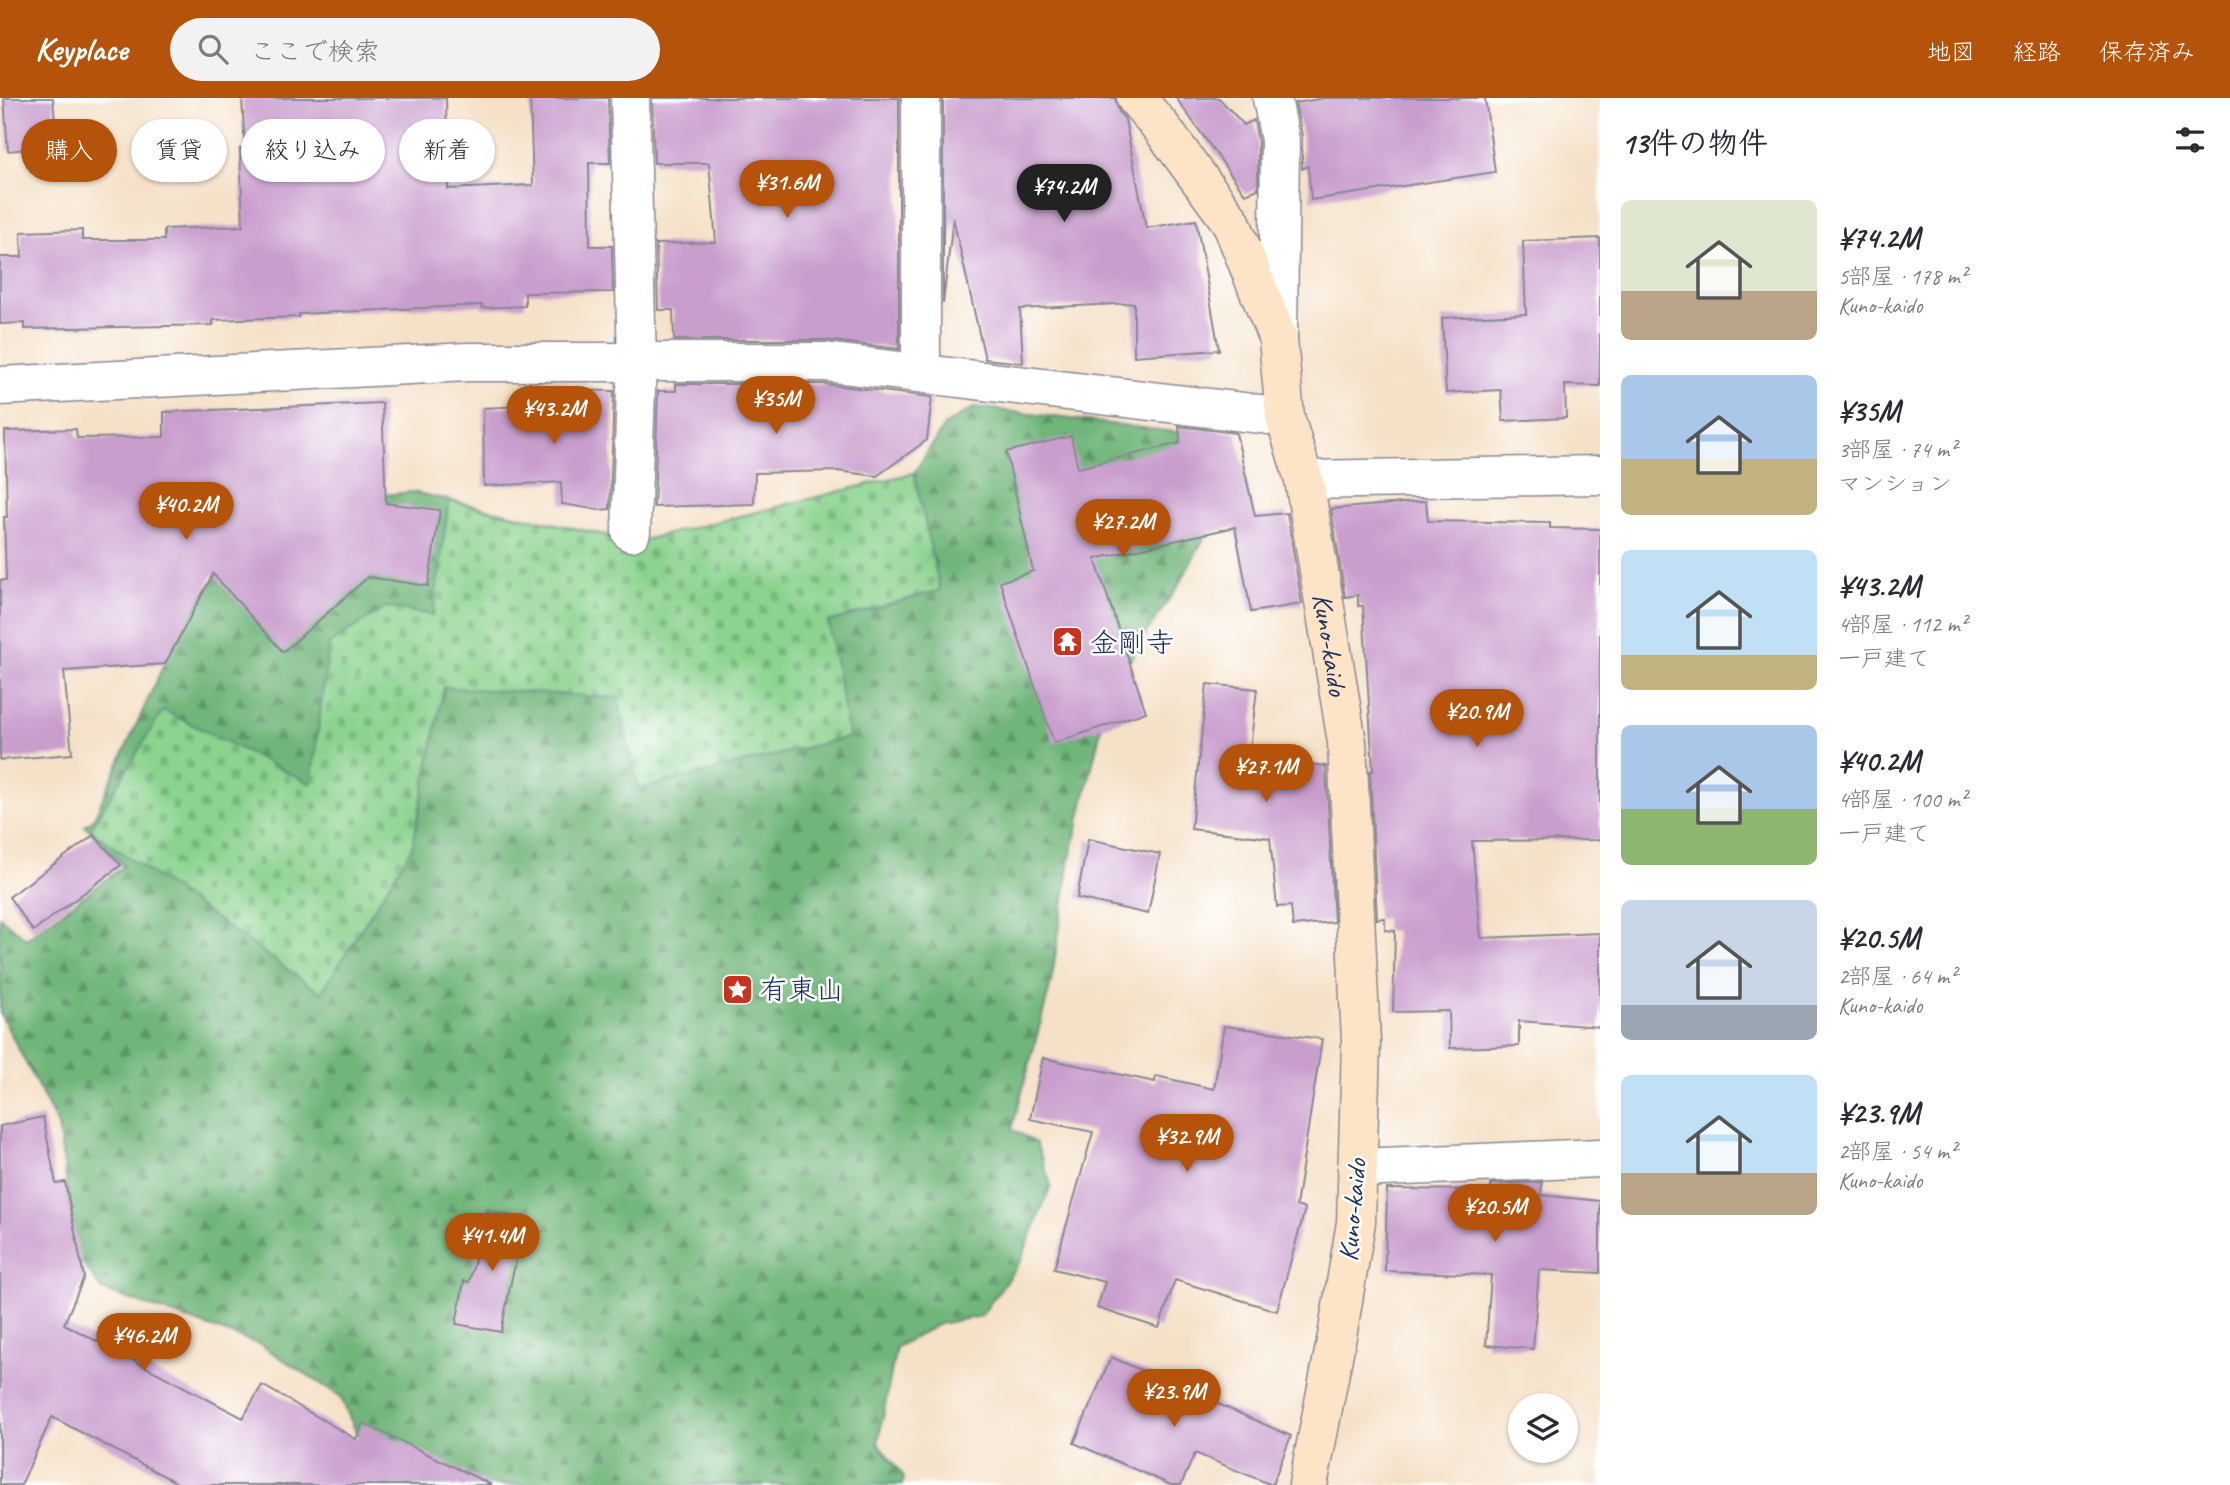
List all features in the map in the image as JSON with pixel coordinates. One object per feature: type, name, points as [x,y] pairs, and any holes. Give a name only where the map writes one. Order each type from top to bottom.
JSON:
[{"type":"main road","name":"Kuno-kaido","points":[[1136,98],[1161,127],[1231,222],[1278,339],[1285,417],[1304,480],[1347,742],[1361,1042],[1356,1222],[1308,1485]]},
{"type":"street","points":[[630,98],[637,362],[631,532]]},
{"type":"street","points":[[921,372],[922,98]]},
{"type":"street","points":[[1272,98],[1280,141],[1278,339]]},
{"type":"street","points":[[0,386],[468,362],[825,362],[1285,417]]},
{"type":"street","points":[[1304,480],[1600,475]]},
{"type":"street","points":[[1357,1168],[1600,1158]]},
{"type":"green space","points":[[975,407],[1190,434],[1224,501],[1178,586],[1146,633],[1108,699],[1070,859],[1051,983],[1012,1129],[1036,1143],[1051,1185],[1021,1260],[981,1316],[939,1324],[896,1347],[878,1443],[904,1477],[902,1485],[380,1485],[340,1396],[259,1344],[102,1290],[77,1255],[58,1125],[0,1013],[0,917],[26,939],[124,866],[85,826],[94,818],[180,629],[230,557],[315,502],[413,492],[636,542],[914,473],[944,426]]},
{"type":"green space","points":[[914,473],[940,590],[828,622],[849,737],[638,789],[618,698],[444,687],[412,848],[321,993],[90,830],[163,710],[311,784],[329,644],[386,607],[433,615],[449,501],[636,542]]},
{"type":"building","points":[[4,98],[53,98],[55,119],[21,119],[21,150],[8,151]]},
{"type":"building","points":[[242,98],[446,98],[446,119],[399,119],[399,182],[448,182],[448,189],[533,185],[530,98],[608,98],[610,163],[589,163],[590,246],[612,246],[613,292],[525,293],[525,306],[482,308],[482,305],[299,314],[299,317],[213,320],[213,325],[25,329],[25,323],[0,324],[0,257],[22,257],[21,232],[82,230],[82,240],[164,240],[164,229],[243,226],[241,182],[385,182],[385,119],[243,119]]},
{"type":"building","points":[[652,98],[899,98],[899,349],[825,340],[674,340],[673,310],[658,310],[656,244],[716,242],[709,163],[654,163]]},
{"type":"building","points":[[943,98],[1115,98],[1119,112],[1125,119],[1146,228],[1196,220],[1219,350],[1134,356],[1134,303],[1020,309],[1023,363],[985,359],[953,218],[943,304]]},
{"type":"building","points":[[1176,98],[1219,98],[1244,125],[1254,120],[1258,142],[1258,189],[1245,194]]},
{"type":"building","points":[[1325,98],[1485,98],[1495,172],[1311,200],[1308,166],[1302,169],[1302,136],[1295,103]]},
{"type":"building","points":[[1600,238],[1600,386],[1565,385],[1566,418],[1503,421],[1501,390],[1446,393],[1442,318],[1526,314],[1523,241]]},
{"type":"building","points":[[676,384],[824,384],[932,397],[927,440],[877,476],[837,471],[755,473],[754,504],[654,507],[658,391],[676,391]]},
{"type":"building","points":[[557,390],[614,391],[610,509],[599,510],[562,504],[561,482],[484,486],[483,408],[558,404]]},
{"type":"building","points":[[382,403],[386,503],[440,510],[428,586],[368,577],[283,652],[213,574],[165,664],[64,671],[72,754],[0,760],[0,580],[6,580],[4,517],[7,517],[5,431],[76,429],[77,438],[164,437],[164,412]]},
{"type":"building","points":[[1179,426],[1236,433],[1255,516],[1287,513],[1302,604],[1251,612],[1235,527],[1095,559],[1146,712],[1054,743],[1000,582],[1033,571],[1006,452],[1071,436],[1078,468],[1180,443]]},
{"type":"building","points":[[1426,501],[1428,521],[1550,523],[1550,528],[1600,529],[1600,840],[1472,841],[1481,938],[1600,933],[1600,1027],[1519,1021],[1519,1046],[1450,1048],[1449,1011],[1393,1012],[1395,931],[1385,930],[1385,918],[1377,919],[1370,771],[1373,771],[1363,606],[1358,606],[1358,595],[1345,597],[1331,509]]},
{"type":"building","points":[[1207,684],[1257,689],[1249,757],[1326,766],[1334,922],[1293,926],[1291,906],[1277,907],[1270,838],[1191,829]]},
{"type":"building","points":[[94,835],[121,865],[33,931],[9,897]]},
{"type":"building","points":[[1088,839],[1160,854],[1148,914],[1077,898]]},
{"type":"building","points":[[1224,1026],[1322,1039],[1296,1206],[1305,1209],[1277,1311],[1175,1280],[1159,1328],[1097,1308],[1105,1282],[1054,1269],[1093,1132],[1030,1119],[1043,1058],[1155,1082],[1156,1076],[1214,1089]]},
{"type":"building","points":[[43,1117],[56,1184],[65,1182],[84,1277],[64,1324],[243,1418],[262,1385],[356,1439],[363,1423],[492,1485],[181,1485],[52,1417],[21,1485],[0,1485],[0,1126]]},
{"type":"building","points":[[1542,1182],[1541,1195],[1600,1201],[1600,1273],[1539,1270],[1533,1349],[1486,1345],[1491,1275],[1385,1271],[1387,1189],[1491,1190],[1491,1184]]},
{"type":"building","points":[[488,1210],[527,1220],[501,1332],[456,1324],[464,1281],[469,1282]]},
{"type":"building","points":[[1111,1357],[1291,1436],[1272,1485],[1195,1453],[1181,1485],[1171,1485],[1074,1443]]},
{"type":"place","name":"金剛寺","points":[[1067,642]]},
{"type":"place","name":"有東山","points":[[737,989]]}]
